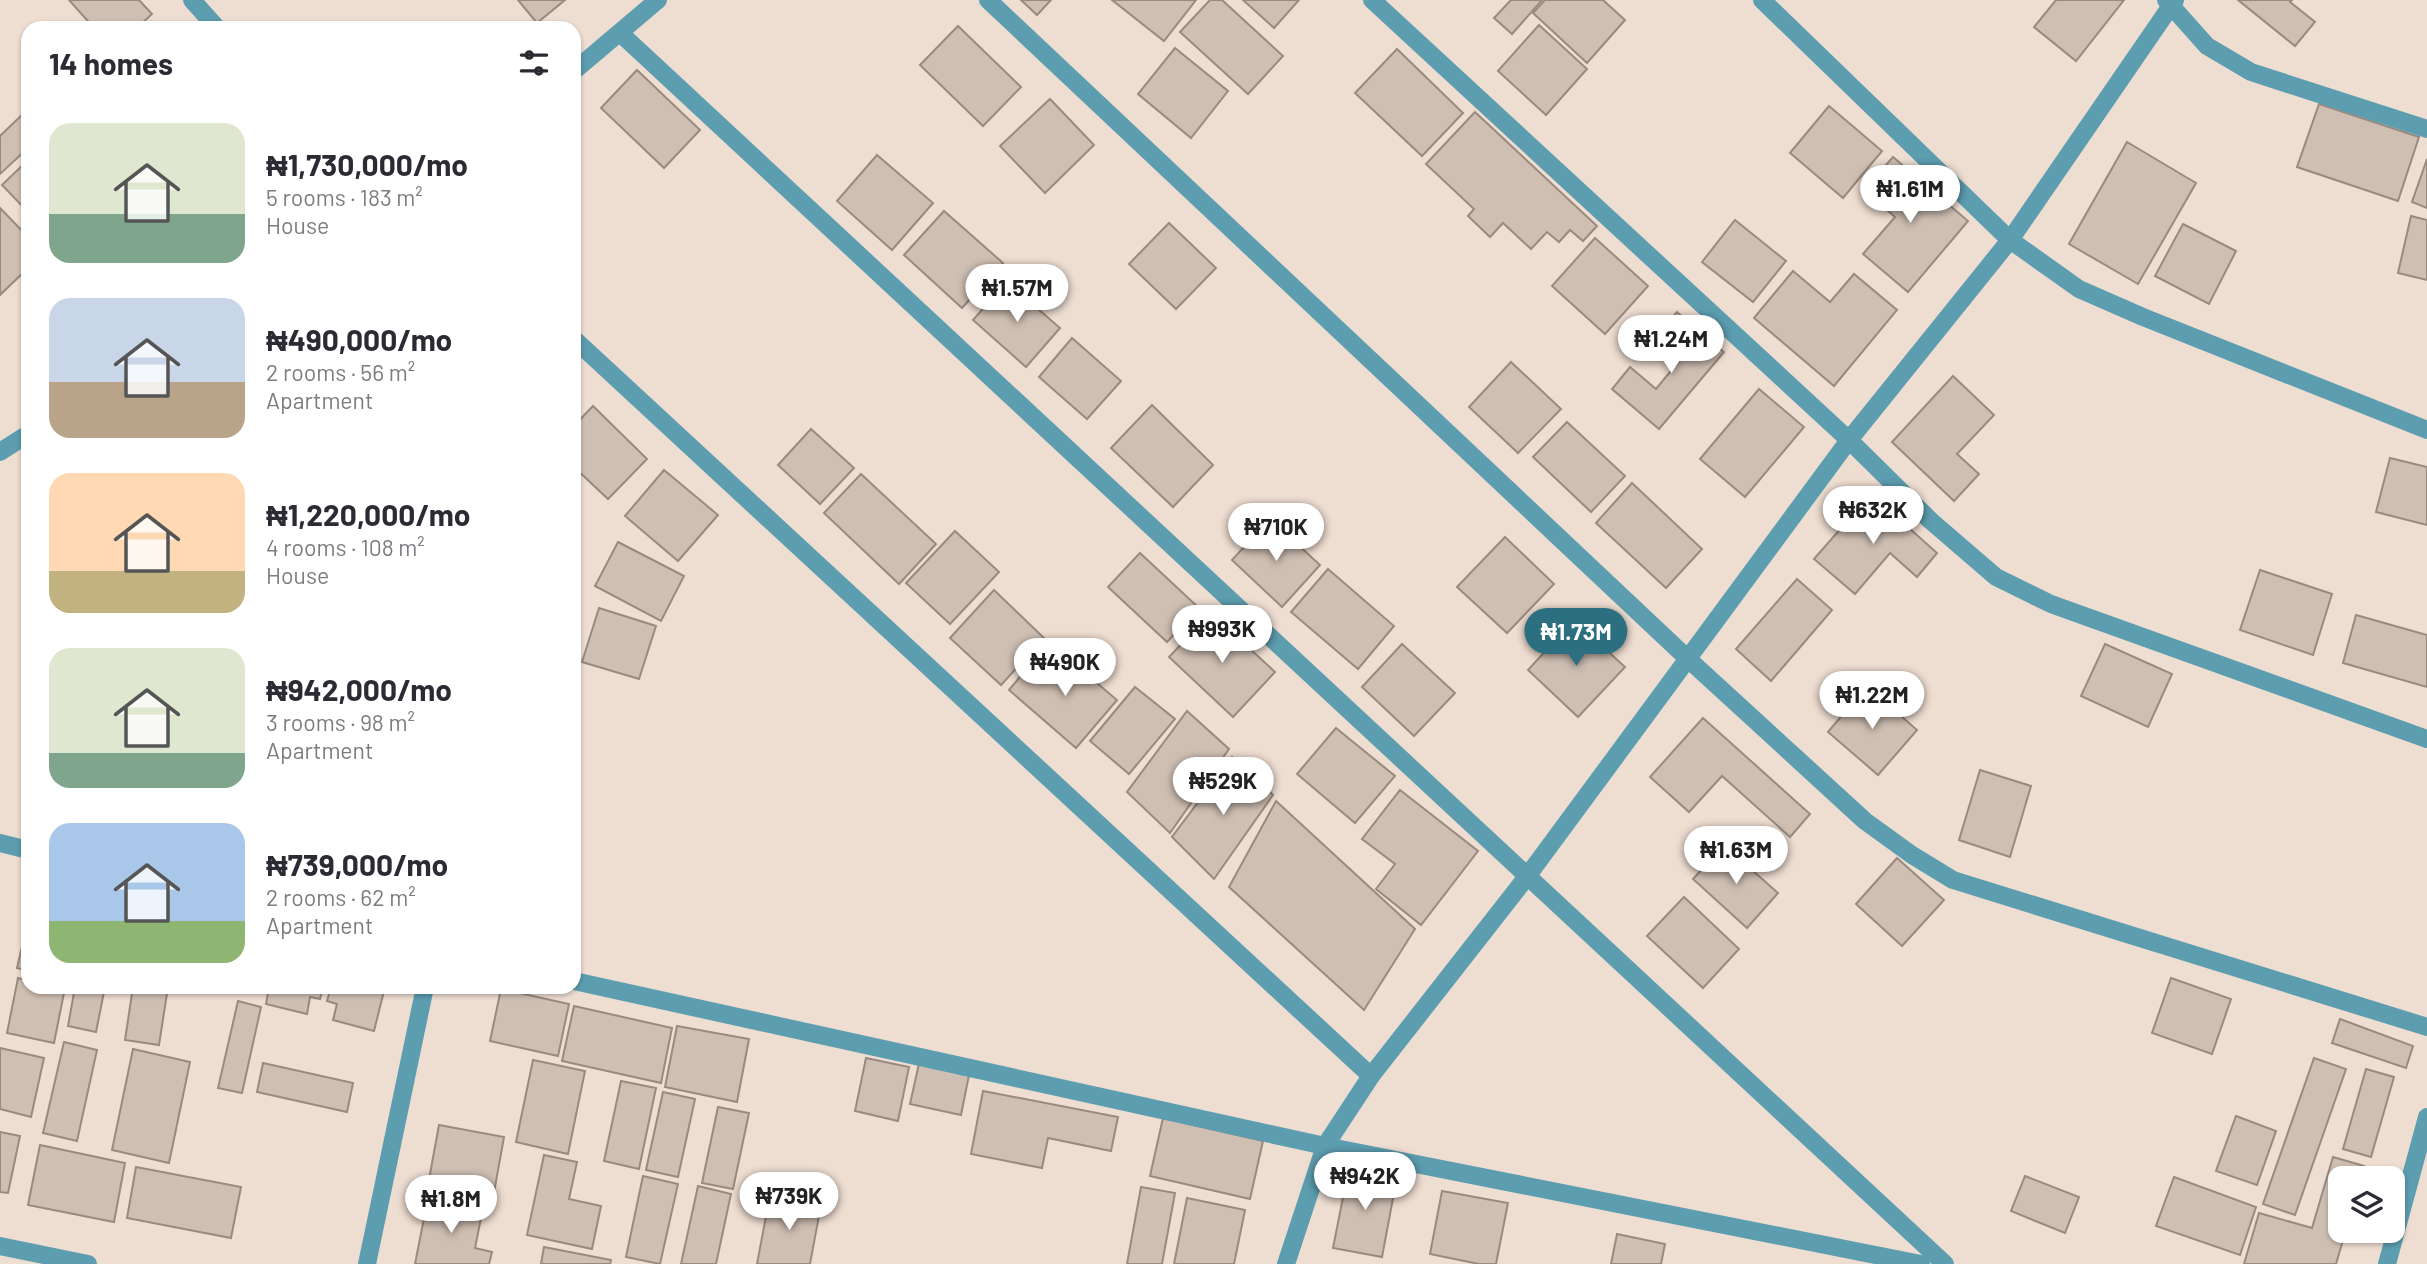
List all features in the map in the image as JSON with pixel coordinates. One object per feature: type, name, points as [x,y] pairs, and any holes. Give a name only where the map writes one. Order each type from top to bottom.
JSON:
[{"type":"street","points":[[192,0],[211,21]]},
{"type":"street","points":[[581,65],[658,0]]},
{"type":"street","points":[[988,0],[1687,658],[1865,821],[1912,856],[1953,880],[2427,1027]]},
{"type":"street","points":[[1372,0],[1849,440],[1931,521],[1996,577],[2051,604],[2427,739]]},
{"type":"street","points":[[1762,0],[2010,240],[2079,289],[2155,323],[2427,430]]},
{"type":"street","points":[[1286,1264],[1325,1146],[1371,1076],[1529,874],[1849,440],[2010,240],[2171,2],[2207,46],[2251,72],[2427,129]]},
{"type":"street","points":[[621,33],[1529,874],[1945,1264]]},
{"type":"street","points":[[581,345],[1371,1076]]},
{"type":"street","points":[[0,452],[21,438]]},
{"type":"street","points":[[0,843],[21,848]]},
{"type":"street","points":[[581,983],[1325,1146],[1921,1264]]},
{"type":"street","points":[[367,1264],[424,994]]},
{"type":"street","points":[[2386,1264],[2427,1117]]},
{"type":"street","points":[[0,1246],[88,1264]]},
{"type":"building","points":[[69,0],[139,0],[152,14],[144,21],[88,21]]},
{"type":"building","points":[[518,0],[565,0],[539,21],[535,21]]},
{"type":"building","points":[[1021,0],[1051,0],[1037,15]]},
{"type":"building","points":[[1112,0],[1196,0],[1164,41]]},
{"type":"building","points":[[1210,0],[1222,0],[1283,56],[1248,94],[1180,32]]},
{"type":"building","points":[[1243,0],[1299,0],[1274,28]]},
{"type":"building","points":[[1511,0],[1542,0],[1512,34],[1494,18]]},
{"type":"building","points":[[1545,0],[1603,0],[1625,20],[1587,63],[1533,13]]},
{"type":"building","points":[[2056,0],[2124,0],[2076,61],[2034,27]]},
{"type":"building","points":[[2238,0],[2292,0],[2290,2],[2315,22],[2295,46]]},
{"type":"building","points":[[1539,25],[1587,69],[1546,115],[1498,71]]},
{"type":"building","points":[[958,26],[1021,87],[983,126],[920,65]]},
{"type":"building","points":[[1175,48],[1228,91],[1191,138],[1138,94]]},
{"type":"building","points":[[1397,49],[1463,113],[1422,156],[1355,93]]},
{"type":"building","points":[[637,70],[700,130],[664,168],[601,108]]},
{"type":"building","points":[[1050,99],[1094,145],[1045,193],[1000,146]]},
{"type":"building","points":[[2319,104],[2419,137],[2398,201],[2297,167]]},
{"type":"building","points":[[1829,106],[1882,151],[1843,198],[1790,153]]},
{"type":"building","points":[[1475,112],[1597,226],[1583,241],[1570,230],[1559,242],[1547,232],[1531,249],[1503,223],[1490,237],[1468,216],[1474,209],[1426,164]]},
{"type":"building","points":[[21,116],[21,154],[0,174],[0,136]]},
{"type":"building","points":[[2127,142],[2196,183],[2138,284],[2069,244]]},
{"type":"building","points":[[877,155],[933,203],[892,250],[837,201]]},
{"type":"building","points":[[1893,157],[1968,221],[1908,292],[1863,254],[1895,217],[1864,190]]},
{"type":"building","points":[[2427,159],[2427,208],[2412,202]]},
{"type":"building","points":[[21,167],[21,205],[2,185]]},
{"type":"building","points":[[0,208],[21,230],[21,275],[0,295]]},
{"type":"building","points":[[944,211],[1003,263],[962,308],[904,255]]},
{"type":"building","points":[[2411,216],[2427,220],[2427,280],[2398,273]]},
{"type":"building","points":[[1735,220],[1786,261],[1753,302],[1702,262]]},
{"type":"building","points":[[1169,223],[1216,268],[1176,309],[1129,264]]},
{"type":"building","points":[[2183,224],[2236,251],[2209,304],[2155,276]]},
{"type":"building","points":[[1595,238],[1648,286],[1605,334],[1552,286]]},
{"type":"building","points":[[1793,271],[1830,302],[1854,274],[1897,310],[1834,386],[1754,318]]},
{"type":"building","points":[[1007,282],[1060,328],[1026,367],[973,320]]},
{"type":"building","points":[[1677,312],[1724,352],[1659,429],[1612,389],[1630,367],[1656,389],[1688,350],[1663,328]]},
{"type":"building","points":[[1072,338],[1121,381],[1087,419],[1039,377]]},
{"type":"building","points":[[1511,362],[1561,409],[1518,453],[1469,407]]},
{"type":"building","points":[[1953,376],[1994,415],[1957,454],[1979,474],[1954,501],[1892,442]]},
{"type":"building","points":[[1759,389],[1804,427],[1745,497],[1700,459]]},
{"type":"building","points":[[1152,405],[1213,465],[1173,507],[1111,448]]},
{"type":"building","points":[[593,406],[647,459],[608,499],[581,474],[581,419]]},
{"type":"building","points":[[1567,422],[1625,476],[1591,512],[1533,457]]},
{"type":"building","points":[[811,429],[854,468],[820,504],[778,465]]},
{"type":"building","points":[[2390,458],[2427,467],[2427,525],[2376,512]]},
{"type":"building","points":[[664,470],[718,515],[678,561],[625,516]]},
{"type":"building","points":[[861,474],[936,544],[899,584],[824,513]]},
{"type":"building","points":[[1632,483],[1702,549],[1666,588],[1596,523]]},
{"type":"building","points":[[1871,494],[1937,553],[1917,577],[1890,553],[1855,594],[1814,559]]},
{"type":"building","points":[[1270,519],[1320,565],[1282,607],[1232,560]]},
{"type":"building","points":[[955,531],[999,572],[950,624],[906,583]]},
{"type":"building","points":[[1505,537],[1554,584],[1507,633],[1457,587]]},
{"type":"building","points":[[618,542],[684,576],[661,621],[595,586]]},
{"type":"building","points":[[1140,553],[1199,608],[1167,642],[1108,587]]},
{"type":"building","points":[[1328,569],[1394,626],[1358,669],[1291,612]]},
{"type":"building","points":[[2260,570],[2332,594],[2313,655],[2240,630]]},
{"type":"building","points":[[1797,579],[1832,610],[1771,681],[1736,649]]},
{"type":"building","points":[[994,590],[1044,638],[1001,685],[950,638]]},
{"type":"building","points":[[599,608],[656,626],[639,679],[582,662]]},
{"type":"building","points":[[1211,613],[1275,672],[1233,717],[1169,657]]},
{"type":"building","points":[[2356,615],[2427,635],[2427,687],[2343,663]]},
{"type":"building","points":[[1574,620],[1625,667],[1578,717],[1528,670]]},
{"type":"building","points":[[1402,644],[1455,693],[1414,736],[1362,687]]},
{"type":"building","points":[[2105,644],[2172,674],[2148,727],[2081,696]]},
{"type":"building","points":[[1058,650],[1117,700],[1076,748],[1009,690],[1024,672],[1033,679]]},
{"type":"building","points":[[1867,686],[1917,730],[1878,775],[1828,732]]},
{"type":"building","points":[[1135,687],[1175,719],[1129,774],[1090,741]]},
{"type":"building","points":[[1187,711],[1229,749],[1170,833],[1127,792]]},
{"type":"building","points":[[1703,718],[1810,814],[1790,837],[1722,776],[1689,812],[1650,777]]},
{"type":"building","points":[[1336,728],[1395,776],[1355,823],[1297,774]]},
{"type":"building","points":[[1232,757],[1273,795],[1214,879],[1172,837]]},
{"type":"building","points":[[1980,770],[2031,786],[2010,857],[1959,840]]},
{"type":"building","points":[[1400,790],[1478,851],[1421,925],[1376,889],[1395,864],[1362,839]]},
{"type":"building","points":[[1276,801],[1415,929],[1364,1010],[1229,887]]},
{"type":"building","points":[[1724,845],[1778,893],[1747,928],[1693,879]]},
{"type":"building","points":[[1897,858],[1944,900],[1902,946],[1856,904]]},
{"type":"building","points":[[1684,897],[1739,949],[1703,988],[1647,936]]},
{"type":"building","points":[[21,951],[21,969],[17,968]]},
{"type":"building","points":[[18,978],[21,979],[21,994],[64,994],[54,1043],[7,1033]]},
{"type":"building","points":[[2171,978],[2231,999],[2212,1054],[2152,1033]]},
{"type":"building","points":[[74,994],[104,994],[96,1032],[68,1026]]},
{"type":"building","points":[[132,994],[167,994],[159,1045],[125,1040]]},
{"type":"building","points":[[268,994],[321,994],[320,999],[310,997],[307,1014],[266,1004]]},
{"type":"building","points":[[329,994],[383,994],[374,1031],[333,1020],[337,1004],[327,1001]]},
{"type":"building","points":[[500,994],[524,994],[569,1004],[558,1056],[490,1041]]},
{"type":"building","points":[[238,1001],[261,1007],[242,1093],[218,1088]]},
{"type":"building","points":[[574,1006],[672,1028],[661,1083],[562,1061]]},
{"type":"building","points":[[2340,1019],[2413,1046],[2406,1068],[2332,1043]]},
{"type":"building","points":[[677,1026],[749,1039],[737,1102],[665,1087]]},
{"type":"building","points":[[64,1042],[97,1050],[77,1141],[43,1133]]},
{"type":"building","points":[[0,1048],[44,1058],[31,1117],[0,1109]]},
{"type":"building","points":[[133,1049],[190,1062],[169,1163],[112,1150]]},
{"type":"building","points":[[866,1058],[909,1067],[898,1121],[855,1111]]},
{"type":"building","points":[[2314,1058],[2346,1069],[2295,1215],[2263,1204]]},
{"type":"building","points":[[920,1059],[970,1070],[961,1115],[910,1104]]},
{"type":"building","points":[[533,1060],[585,1071],[568,1154],[516,1142]]},
{"type":"building","points":[[263,1063],[353,1083],[347,1112],[257,1092]]},
{"type":"building","points":[[2366,1069],[2394,1077],[2371,1157],[2343,1149]]},
{"type":"building","points":[[621,1081],[656,1088],[639,1169],[604,1161]]},
{"type":"building","points":[[983,1091],[1118,1117],[1111,1151],[1048,1138],[1042,1168],[971,1154]]},
{"type":"building","points":[[663,1092],[695,1099],[678,1177],[646,1170]]},
{"type":"building","points":[[718,1107],[749,1113],[733,1189],[702,1183]]},
{"type":"building","points":[[2236,1116],[2276,1131],[2257,1185],[2216,1171]]},
{"type":"building","points":[[1163,1118],[1263,1141],[1250,1199],[1150,1176]]},
{"type":"building","points":[[439,1125],[504,1137],[493,1198],[428,1185]]},
{"type":"building","points":[[0,1132],[20,1136],[8,1193],[0,1192]]},
{"type":"building","points":[[40,1145],[125,1163],[114,1222],[28,1205]]},
{"type":"building","points":[[544,1155],[577,1162],[569,1199],[601,1206],[592,1249],[527,1235]]},
{"type":"building","points":[[2333,1157],[2364,1166],[2330,1166]]},
{"type":"building","points":[[136,1167],[241,1187],[231,1238],[127,1218]]},
{"type":"building","points":[[1349,1167],[1397,1177],[1382,1257],[1333,1248]]},
{"type":"building","points":[[2328,1174],[2328,1243],[2342,1243],[2336,1264],[2244,1264],[2259,1213],[2312,1228]]},
{"type":"building","points":[[643,1176],[678,1184],[660,1264],[626,1257]]},
{"type":"building","points":[[2025,1176],[2079,1197],[2065,1233],[2011,1211]]},
{"type":"building","points":[[2174,1177],[2256,1207],[2240,1255],[2156,1226]]},
{"type":"building","points":[[698,1186],[731,1194],[716,1264],[681,1264]]},
{"type":"building","points":[[1141,1187],[1175,1193],[1162,1264],[1127,1264]]},
{"type":"building","points":[[1442,1191],[1508,1203],[1496,1264],[1479,1264],[1430,1254]]},
{"type":"building","points":[[770,1195],[821,1205],[810,1264],[757,1264]]},
{"type":"building","points":[[428,1198],[483,1208],[475,1248],[492,1252],[489,1264],[415,1264]]},
{"type":"building","points":[[1187,1198],[1245,1210],[1234,1264],[1174,1264]]},
{"type":"building","points":[[1617,1234],[1665,1244],[1661,1264],[1611,1264]]},
{"type":"building","points":[[544,1247],[611,1260],[610,1264],[541,1264]]}]
